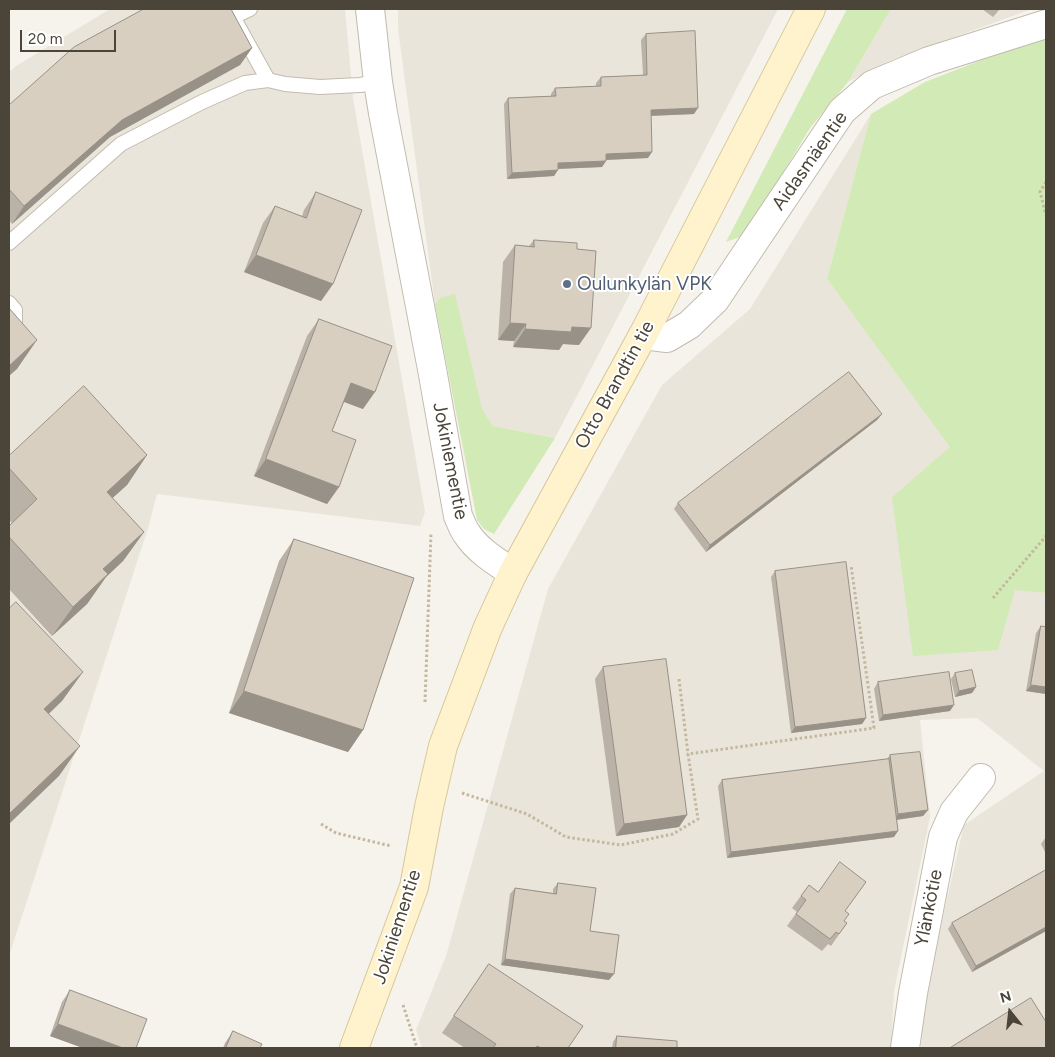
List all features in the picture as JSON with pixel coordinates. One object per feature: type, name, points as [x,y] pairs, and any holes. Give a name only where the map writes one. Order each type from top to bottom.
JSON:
[{"type":"street","name":"Jokiniementie","points":[[354,1048],[414,887],[443,746],[488,628],[513,573],[475,545],[466,533],[458,516],[378,82],[370,9]]},
{"type":"street","name":"Otto Brandtin tie","points":[[513,573],[644,335],[810,9]]},
{"type":"street","name":"Aidasmäentie","points":[[644,335],[667,338],[689,325],[714,300],[842,111],[872,85],[929,60],[1046,24]]},
{"type":"street","name":"Ylänkötie","points":[[905,1048],[913,993],[943,837],[954,812],[981,778]]},
{"type":"lane","points":[[250,9],[233,17],[268,80]]},
{"type":"lane","points":[[9,243],[121,144],[237,86],[268,80],[285,84],[320,87],[378,82]]},
{"type":"lane","points":[[9,303],[15,310],[14,326],[24,338]]},
{"type":"path","points":[[1046,182],[1040,192],[1046,215]]},
{"type":"path","points":[[425,707],[431,532]]},
{"type":"path","points":[[993,598],[1046,536]]},
{"type":"path","points":[[688,754],[874,728],[851,565]]},
{"type":"path","points":[[458,792],[527,814],[566,837],[621,845],[673,834],[698,819],[679,678]]},
{"type":"path","points":[[322,824],[336,833],[394,846]]},
{"type":"path","points":[[402,1002],[416,1048]]},
{"type":"shaded area","points":[[110,9],[345,9],[353,98],[425,512],[420,526],[157,494],[149,525],[9,956],[9,72]]},
{"type":"shaded area","points":[[398,9],[778,9],[555,438],[493,426],[482,409],[440,298],[435,304],[398,29]]},
{"type":"shaded area","points":[[891,9],[1032,9],[891,60],[848,82]]},
{"type":"shaded area","points":[[871,114],[827,279],[951,447],[892,497],[1015,589],[1046,593],[1046,1048],[921,1048],[925,994],[964,825],[1044,771],[977,718],[920,720],[930,817],[894,991],[891,1048],[422,1048],[416,1030],[446,956],[548,589],[662,385],[750,309]]},
{"type":"green space","points":[[847,9],[891,9],[848,82],[810,128],[745,235],[726,242]]},
{"type":"green space","points":[[1046,35],[1046,593],[1015,590],[998,650],[913,656],[892,497],[950,447],[827,279],[871,114],[925,82]]},
{"type":"green space","points":[[455,294],[482,409],[493,426],[555,438],[494,534],[484,529],[477,520],[435,304],[440,298]]},
{"type":"building","points":[[144,9],[231,9],[252,48],[122,120],[24,206],[9,189],[9,105],[74,47]]},
{"type":"building","points":[[695,31],[698,108],[651,110],[652,152],[606,154],[606,161],[558,163],[558,170],[512,173],[508,98],[556,96],[555,88],[601,86],[601,77],[647,75],[646,34]]},
{"type":"building","points":[[316,192],[362,210],[333,284],[256,255],[275,206],[306,218]]},
{"type":"building","points":[[534,240],[577,243],[577,249],[596,251],[591,328],[572,327],[571,332],[525,329],[526,324],[510,323],[515,245],[534,247]]},
{"type":"building","points":[[9,308],[37,340],[9,366]]},
{"type":"building","points":[[319,319],[392,346],[375,392],[351,383],[332,431],[356,440],[339,487],[266,459]]},
{"type":"building","points":[[849,372],[882,414],[710,545],[678,503]]},
{"type":"building","points":[[84,386],[147,455],[107,492],[144,532],[103,569],[108,574],[73,607],[9,537],[9,526],[37,499],[9,468],[9,456]]},
{"type":"building","points":[[294,539],[414,578],[363,730],[244,691]]},
{"type":"building","points":[[846,562],[866,718],[795,727],[775,571]]},
{"type":"building","points":[[16,602],[83,672],[44,709],[80,746],[9,814],[9,609]]},
{"type":"building","points":[[1041,626],[1046,627],[1046,687],[1031,685]]},
{"type":"building","points":[[666,659],[687,815],[624,824],[603,667]]},
{"type":"building","points":[[972,670],[976,687],[959,691],[955,673]]},
{"type":"building","points":[[949,672],[954,705],[883,715],[878,682]]},
{"type":"building","points":[[920,752],[928,810],[898,814],[890,755]]},
{"type":"building","points":[[889,759],[898,831],[731,852],[722,780]]},
{"type":"building","points":[[840,862],[866,882],[845,911],[849,914],[844,921],[847,923],[839,934],[836,932],[830,939],[796,914],[806,900],[801,896],[809,885],[818,892]]},
{"type":"building","points":[[1046,870],[1046,927],[976,966],[952,923]]},
{"type":"building","points":[[558,883],[596,888],[590,931],[619,935],[614,974],[505,959],[515,888],[556,894]]},
{"type":"building","points":[[489,964],[583,1026],[568,1048],[541,1048],[537,1046],[536,1048],[493,1048],[496,1044],[454,1016]]},
{"type":"building","points":[[70,990],[147,1019],[136,1048],[123,1048],[58,1024]]},
{"type":"building","points":[[1031,998],[1046,1022],[1046,1048],[950,1048]]},
{"type":"building","points":[[233,1031],[262,1044],[260,1048],[226,1048]]},
{"type":"building","points":[[617,1036],[677,1041],[677,1048],[616,1048]]},
{"type":"place","name":"Oulunkylän VPK","points":[[567,284]]}]
